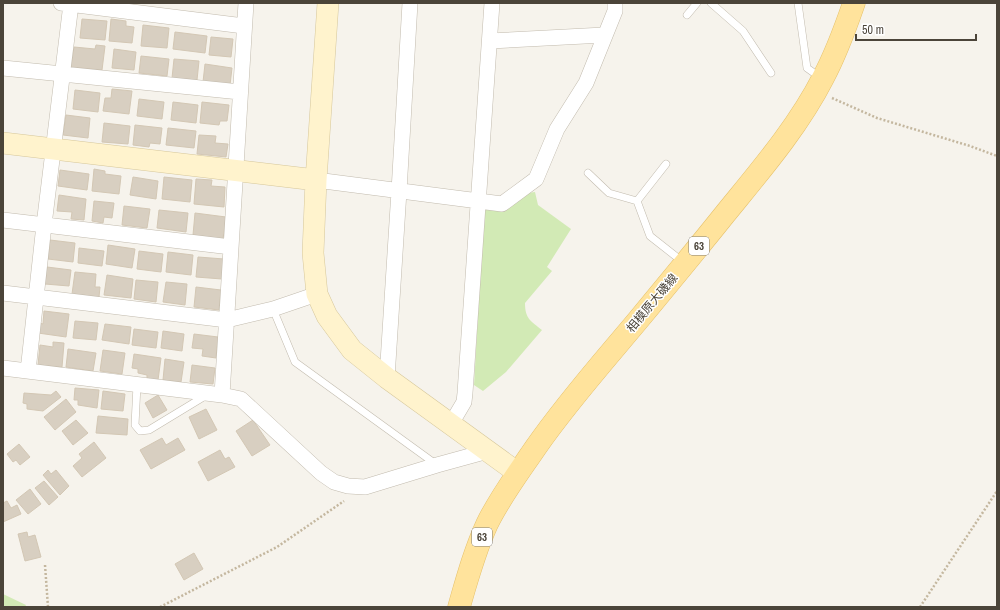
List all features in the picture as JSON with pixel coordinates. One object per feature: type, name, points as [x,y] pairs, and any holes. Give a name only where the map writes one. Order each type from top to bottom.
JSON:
[{"type":"main road","name":"相模原大磯線","points":[[459,607],[487,525],[518,473],[551,425],[587,378],[767,163],[800,116],[819,85],[836,51],[854,3]]},
{"type":"street","points":[[216,394],[227,320],[246,3]]},
{"type":"street","points":[[328,3],[316,180],[313,253],[317,294],[327,316],[352,350],[387,378],[518,473]]},
{"type":"street","points":[[387,378],[410,3]]},
{"type":"street","points":[[451,424],[464,402],[466,393],[492,3]]},
{"type":"street","points":[[3,143],[316,180],[502,204],[536,179],[557,129],[586,83],[604,35],[615,11],[615,3]]},
{"type":"street","points":[[28,371],[63,74],[66,4],[244,26]]},
{"type":"street","points":[[490,41],[604,35]]},
{"type":"street","points":[[3,68],[240,92]]},
{"type":"street","points":[[3,220],[231,247]]},
{"type":"street","points":[[3,293],[227,320],[273,308],[317,294]]},
{"type":"street","points":[[3,368],[216,394],[241,399],[321,473],[334,482],[348,486],[365,487],[488,451]]},
{"type":"lane","points":[[687,15],[697,3]]},
{"type":"lane","points":[[711,3],[743,32],[770,73]]},
{"type":"lane","points":[[798,3],[807,68],[819,85]]},
{"type":"lane","points":[[637,201],[666,164]]},
{"type":"lane","points":[[588,173],[609,193],[637,201]]},
{"type":"lane","points":[[637,201],[650,236],[684,264]]},
{"type":"lane","points":[[273,308],[295,362],[438,465]]},
{"type":"lane","points":[[137,385],[135,425],[140,431],[149,430],[216,394]]},
{"type":"path","points":[[819,85],[877,118],[970,146],[997,156]]},
{"type":"path","points":[[160,607],[276,547],[365,487]]},
{"type":"path","points":[[920,607],[997,491]]},
{"type":"path","points":[[45,565],[48,607]]},
{"type":"green space","points":[[535,192],[538,205],[571,229],[547,267],[552,271],[525,303],[527,316],[542,330],[506,372],[483,391],[474,385],[484,208]]},
{"type":"green space","points":[[3,594],[26,605],[25,607],[3,607]]},
{"type":"building","points":[[82,19],[107,21],[105,40],[80,38]]},
{"type":"building","points":[[111,19],[126,21],[126,26],[134,27],[132,43],[109,41]]},
{"type":"building","points":[[143,25],[169,28],[167,48],[141,46]]},
{"type":"building","points":[[175,32],[207,36],[205,53],[173,49]]},
{"type":"building","points":[[211,37],[233,39],[231,57],[209,55]]},
{"type":"building","points":[[96,45],[105,46],[102,70],[71,67],[74,47],[95,49]]},
{"type":"building","points":[[114,49],[136,52],[134,70],[112,68]]},
{"type":"building","points":[[141,56],[169,59],[167,76],[139,73]]},
{"type":"building","points":[[174,59],[199,61],[197,80],[172,78]]},
{"type":"building","points":[[205,64],[232,68],[230,85],[203,82]]},
{"type":"building","points":[[112,89],[132,91],[129,114],[103,111],[105,98],[111,98]]},
{"type":"building","points":[[75,90],[100,93],[98,112],[73,109]]},
{"type":"building","points":[[139,99],[164,102],[162,119],[137,116]]},
{"type":"building","points":[[173,102],[198,105],[196,123],[171,120]]},
{"type":"building","points":[[202,102],[229,105],[227,121],[220,121],[219,125],[200,123]]},
{"type":"building","points":[[66,115],[90,118],[88,138],[63,135]]},
{"type":"building","points":[[104,123],[130,126],[128,144],[102,142]]},
{"type":"building","points":[[135,125],[162,128],[160,144],[150,143],[149,147],[133,145]]},
{"type":"building","points":[[168,128],[196,131],[194,148],[166,145]]},
{"type":"building","points":[[199,135],[216,136],[215,143],[228,144],[226,157],[197,154]]},
{"type":"building","points":[[94,169],[105,171],[105,174],[121,176],[119,194],[92,191]]},
{"type":"building","points":[[60,170],[89,174],[87,190],[58,186]]},
{"type":"building","points":[[133,177],[158,181],[156,199],[130,195]]},
{"type":"building","points":[[164,177],[192,180],[190,202],[162,199]]},
{"type":"building","points":[[196,179],[212,180],[211,186],[225,187],[224,207],[194,204]]},
{"type":"building","points":[[59,195],[86,199],[84,220],[71,219],[72,212],[57,211]]},
{"type":"building","points":[[94,201],[114,203],[112,218],[104,217],[103,223],[92,221]]},
{"type":"building","points":[[124,206],[150,209],[147,228],[122,225]]},
{"type":"building","points":[[159,210],[188,213],[186,232],[157,228]]},
{"type":"building","points":[[195,213],[226,217],[223,239],[193,235]]},
{"type":"building","points":[[50,240],[75,243],[73,262],[48,259]]},
{"type":"building","points":[[108,245],[135,249],[132,268],[106,264]]},
{"type":"building","points":[[79,248],[104,251],[102,266],[78,263]]},
{"type":"building","points":[[139,251],[163,254],[161,272],[137,269]]},
{"type":"building","points":[[168,252],[193,255],[191,275],[166,272]]},
{"type":"building","points":[[198,257],[224,259],[222,279],[196,277]]},
{"type":"building","points":[[47,267],[71,270],[69,286],[45,284]]},
{"type":"building","points":[[75,272],[96,274],[95,287],[100,287],[99,297],[72,294]]},
{"type":"building","points":[[107,275],[133,279],[131,298],[104,295]]},
{"type":"building","points":[[136,280],[158,282],[156,302],[134,299]]},
{"type":"building","points":[[166,282],[187,284],[185,305],[163,302]]},
{"type":"building","points":[[196,287],[221,290],[219,310],[194,307]]},
{"type":"building","points":[[44,311],[69,314],[66,337],[38,333],[39,323],[43,324]]},
{"type":"building","points":[[75,321],[98,323],[96,340],[73,338]]},
{"type":"building","points":[[105,324],[131,327],[129,344],[102,340]]},
{"type":"building","points":[[134,329],[158,332],[156,348],[132,345]]},
{"type":"building","points":[[163,331],[184,334],[182,351],[161,348]]},
{"type":"building","points":[[194,334],[218,337],[216,358],[202,356],[203,349],[192,348]]},
{"type":"building","points":[[53,342],[64,343],[62,367],[38,365],[40,345],[53,347]]},
{"type":"building","points":[[68,349],[96,353],[93,371],[66,367]]},
{"type":"building","points":[[103,350],[125,353],[122,374],[100,371]]},
{"type":"building","points":[[134,354],[161,358],[158,380],[147,379],[147,375],[138,373],[138,369],[132,368]]},
{"type":"building","points":[[165,359],[184,362],[181,382],[163,380]]},
{"type":"building","points":[[192,365],[215,368],[213,384],[190,382]]},
{"type":"building","points":[[75,388],[99,390],[97,408],[78,405],[78,400],[74,400]]},
{"type":"building","points":[[56,391],[61,397],[43,411],[27,409],[27,404],[23,403],[24,393],[51,395]]},
{"type":"building","points":[[103,391],[125,394],[123,411],[101,409]]},
{"type":"building","points":[[158,395],[167,410],[153,418],[145,403]]},
{"type":"building","points":[[66,399],[76,412],[55,430],[44,417]]},
{"type":"building","points":[[206,409],[217,430],[199,439],[189,417]]},
{"type":"building","points":[[98,416],[128,419],[127,435],[96,433]]},
{"type":"building","points":[[76,420],[88,433],[73,445],[62,431]]},
{"type":"building","points":[[253,420],[270,445],[252,456],[236,431]]},
{"type":"building","points":[[162,438],[166,445],[178,438],[185,450],[151,469],[140,450]]},
{"type":"building","points":[[94,442],[106,458],[82,477],[73,466],[82,458],[79,454]]},
{"type":"building","points":[[19,444],[30,457],[20,465],[16,460],[13,462],[7,454]]},
{"type":"building","points":[[220,450],[225,459],[229,457],[235,467],[208,481],[198,462]]},
{"type":"building","points":[[48,470],[51,474],[56,470],[69,486],[60,495],[43,475]]},
{"type":"building","points":[[44,481],[58,497],[49,505],[35,488]]},
{"type":"building","points":[[30,489],[41,504],[28,514],[16,500]]},
{"type":"building","points":[[7,501],[11,508],[17,505],[21,514],[3,522],[3,503]]},
{"type":"building","points":[[27,532],[28,537],[35,535],[41,557],[25,561],[18,534]]},
{"type":"building","points":[[194,553],[203,569],[184,580],[175,564]]}]
